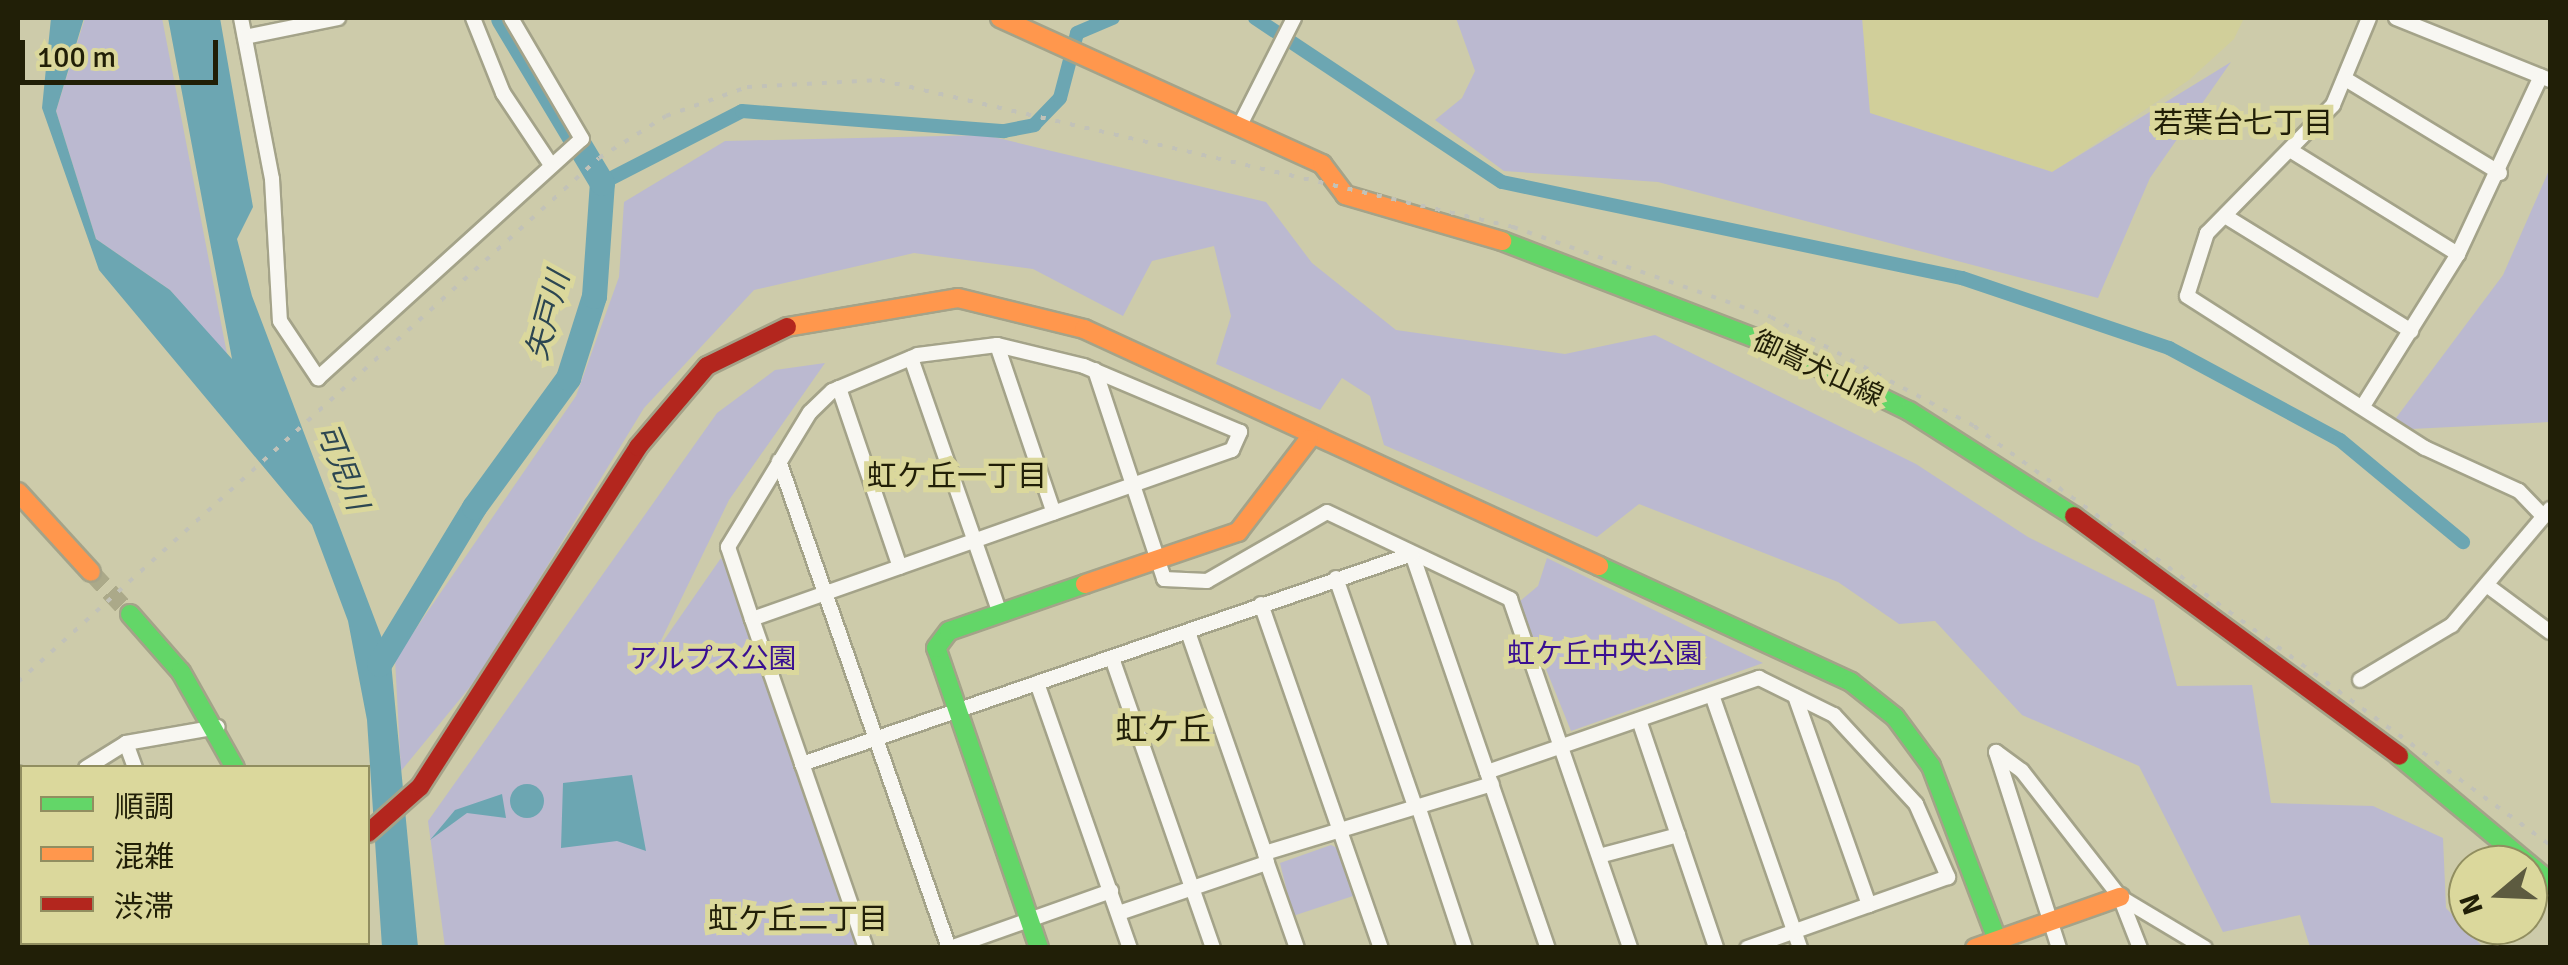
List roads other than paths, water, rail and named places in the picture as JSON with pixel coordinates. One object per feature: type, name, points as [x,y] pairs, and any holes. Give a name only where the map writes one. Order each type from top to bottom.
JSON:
[{"type":"street","points":[[241,18],[272,180],[280,320],[318,378],[582,139],[512,18]]},
{"type":"street","points":[[245,38],[338,18]]},
{"type":"street","points":[[473,18],[504,93],[552,164]]},
{"type":"street","name":"御嵩犬山線","points":[[1000,18],[1322,164],[1346,195],[1458,224],[1775,346],[1909,412],[2028,483],[2332,701],[2550,882]]},
{"type":"street","points":[[1240,127],[1294,18]]},
{"type":"street","points":[[2360,680],[2431,642],[2488,586],[2546,511],[2519,491],[2363,406],[2187,296],[2207,233],[2290,150],[2347,80],[2369,18]]},
{"type":"street","points":[[2363,406],[2458,254],[2546,78],[2396,18]]},
{"type":"street","points":[[2347,80],[2500,173]]},
{"type":"street","points":[[2290,150],[2458,254]]},
{"type":"street","points":[[2226,216],[2412,330]]},
{"type":"street","points":[[370,832],[399,811],[450,746],[666,407],[744,342],[802,320],[923,297],[1034,312],[1309,438],[1529,530],[1850,682],[1895,717],[1931,766],[1999,944]]},
{"type":"street","points":[[997,345],[1054,513]]},
{"type":"street","points":[[752,618],[1232,450],[1240,432],[1095,370],[997,345],[911,358],[839,388],[810,412],[728,547],[752,618],[802,764],[866,948]]},
{"type":"street","points":[[911,358],[1000,613]]},
{"type":"street","points":[[1095,370],[1164,579],[1194,586],[1327,512],[1510,599],[1630,948]]},
{"type":"street","points":[[839,388],[900,567]]},
{"type":"street","points":[[1039,948],[936,648],[949,631],[1238,532],[1297,466],[1309,438]]},
{"type":"street","points":[[779,461],[949,948],[1110,891]]},
{"type":"street","points":[[18,492],[91,572]]},
{"type":"street","points":[[802,764],[1412,554]]},
{"type":"street","points":[[1412,554],[1548,948]]},
{"type":"street","points":[[1336,578],[1465,948]]},
{"type":"street","points":[[2488,586],[2550,632]]},
{"type":"street","points":[[1261,604],[1381,948]]},
{"type":"street","points":[[130,614],[218,727],[235,765]]},
{"type":"street","points":[[1188,632],[1297,948]]},
{"type":"street","points":[[1112,658],[1213,948]]},
{"type":"street","points":[[1119,913],[1193,888],[1339,828],[1416,806],[1562,746],[1759,678],[1795,696],[1886,762],[1948,877],[1747,948]]},
{"type":"street","points":[[1037,683],[1130,948]]},
{"type":"street","points":[[1712,695],[1800,948]]},
{"type":"street","points":[[1795,696],[1869,905]]},
{"type":"street","points":[[1638,720],[1716,948]]},
{"type":"street","points":[[91,765],[126,743],[218,727]]},
{"type":"street","points":[[126,743],[135,765]]},
{"type":"street","points":[[2059,948],[1996,752],[2022,771],[2120,897],[2140,948]]},
{"type":"street","points":[[1599,856],[1678,835]]},
{"type":"street","points":[[1975,948],[1999,944],[2120,897]]},
{"type":"street","points":[[2120,897],[2205,948]]},
{"type":"waterway","name":"矢戸川","points":[[379,664],[474,507],[568,378],[594,296],[602,183],[503,18]]},
{"type":"waterway","points":[[602,183],[742,111],[1004,131],[1034,125],[1060,98],[1077,33],[1113,18]]},
{"type":"waterway","points":[[1255,18],[1502,182],[1962,278],[2169,348],[2340,440],[2463,542]]},
{"type":"tunnel","points":[[91,572],[130,614]]},
{"type":"railway","points":[[18,682],[599,158],[666,116],[747,87],[880,80],[1513,227],[1771,317],[1974,426],[2550,845]]},
{"type":"district","name":"若葉台七丁目","points":[[2243,124]]},
{"type":"district","name":"虹ケ丘一丁目","points":[[957,477]]},
{"type":"district","name":"虹ケ丘","points":[[1163,730]]},
{"type":"district","name":"虹ケ丘二丁目","points":[[798,920]]},
{"type":"water label","name":"可児川","points":[[341,467]]},
{"type":"park label","name":"虹ケ丘中央公園","points":[[1605,654]]},
{"type":"park label","name":"アルプス公園","points":[[713,659]]}]
